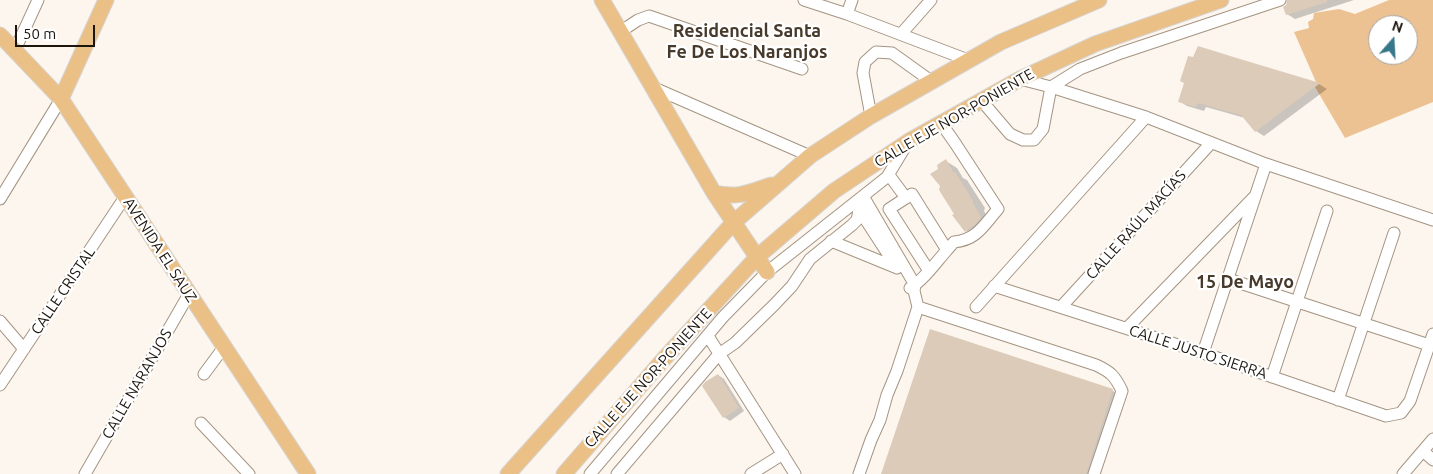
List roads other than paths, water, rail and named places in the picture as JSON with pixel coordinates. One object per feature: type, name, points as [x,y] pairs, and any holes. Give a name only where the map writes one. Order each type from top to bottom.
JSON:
[{"type":"main road","points":[[61,99],[106,0]]},
{"type":"main road","points":[[602,0],[714,194],[767,272]]},
{"type":"main road","points":[[508,474],[733,223],[810,156],[871,116],[1001,42],[1098,0]]},
{"type":"main road","name":"CALLE EJE NOR-PONIENTE","points":[[564,474],[662,361],[757,257],[834,191],[909,141],[1020,79],[1095,44],[1221,0]]},
{"type":"main road","name":"AVENIDA EL SAUZ","points":[[0,35],[61,99],[308,474]]},
{"type":"main road","points":[[714,194],[744,195],[780,182]]},
{"type":"street","points":[[14,50],[38,0]]},
{"type":"street","points":[[804,0],[847,14],[968,60]]},
{"type":"street","points":[[847,14],[852,0]]},
{"type":"street","points":[[901,34],[931,0]]},
{"type":"street","points":[[981,100],[1010,134],[1024,140],[1034,140],[1043,129],[1051,87],[1080,69],[1120,53],[1280,0]]},
{"type":"street","points":[[620,32],[638,20],[649,16],[802,69]]},
{"type":"street","points":[[871,116],[864,73],[865,62],[876,52],[892,53],[931,81]]},
{"type":"street","points":[[1020,79],[1146,117],[1266,164],[1433,220]]},
{"type":"street","points":[[652,87],[810,156]]},
{"type":"street","points":[[0,199],[61,99]]},
{"type":"street","points":[[976,306],[1146,117]]},
{"type":"street","points":[[913,288],[954,242],[964,241],[974,236],[998,209],[941,123]]},
{"type":"street","points":[[590,474],[723,317],[767,272],[858,203],[887,177],[909,141]]},
{"type":"street","name":"CALLE RAÚL MACÍAS","points":[[1061,308],[1211,143]]},
{"type":"street","points":[[1203,353],[1266,164]]},
{"type":"street","points":[[889,175],[915,197],[932,215],[947,250]]},
{"type":"street","points":[[1127,328],[1256,195]]},
{"type":"street","name":"CALLE CRISTAL","points":[[0,385],[126,197]]},
{"type":"street","points":[[915,197],[889,209],[928,271]]},
{"type":"street","points":[[617,474],[719,354],[735,343],[774,305],[792,286],[810,259],[857,220],[858,203]]},
{"type":"street","points":[[858,203],[913,288],[918,307],[880,420],[859,474]]},
{"type":"street","points":[[1272,377],[1327,211]]},
{"type":"street","points":[[1338,400],[1394,233]]},
{"type":"street","points":[[831,241],[902,270]]},
{"type":"street","points":[[1228,278],[1364,322],[1431,340]]},
{"type":"street","name":"CALLE JUSTO SIERRA","points":[[994,286],[1203,353],[1386,416],[1401,413],[1410,401],[1431,340]]},
{"type":"street","name":"CALLE NARANJOS","points":[[85,474],[189,294]]},
{"type":"street","points":[[918,307],[1108,370],[1122,390],[1094,474]]},
{"type":"street","points":[[0,321],[24,349]]},
{"type":"street","points":[[708,336],[795,474]]},
{"type":"street","points":[[204,374],[224,347]]},
{"type":"street","points":[[201,423],[249,474]]},
{"type":"street","points":[[1403,474],[1433,439]]},
{"type":"street","points":[[1423,451],[1433,460]]},
{"type":"street","points":[[750,474],[783,454]]},
{"type":"district","name":"Residencial Santa Fe De Los Naranjos","points":[[747,41]]},
{"type":"district","name":"15 De Mayo","points":[[1245,282]]}]
